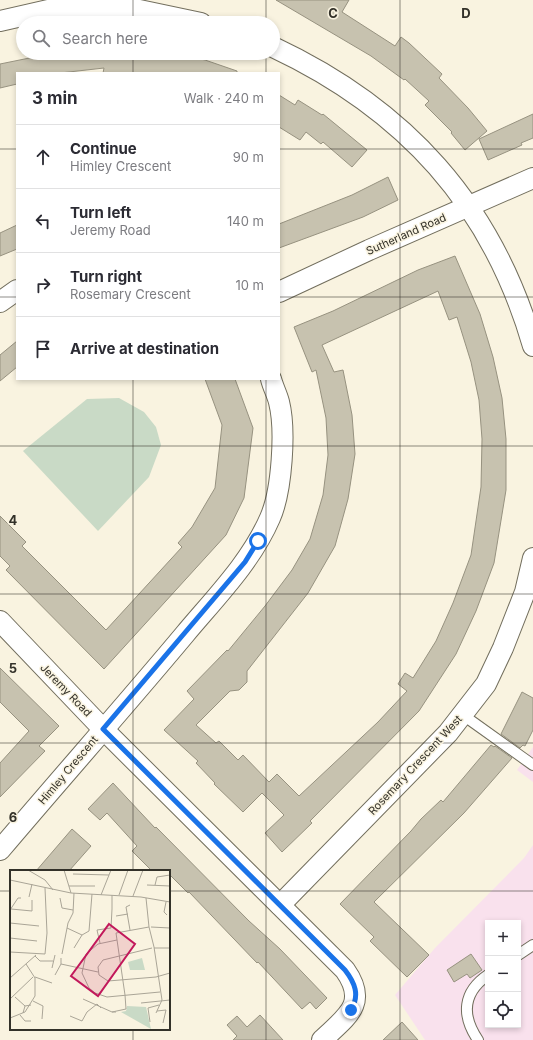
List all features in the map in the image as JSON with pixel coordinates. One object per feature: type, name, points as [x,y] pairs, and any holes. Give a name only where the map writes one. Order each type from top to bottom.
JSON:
[{"type":"street","points":[[19,16],[57,8],[125,7],[168,16]]},
{"type":"street","points":[[0,20],[16,17]]},
{"type":"street","points":[[280,50],[303,62],[377,109],[424,151],[469,206],[486,233],[511,282],[533,346]]},
{"type":"street","name":"Sutherland Road","points":[[280,292],[369,250],[533,178]]},
{"type":"street","points":[[0,302],[16,291]]},
{"type":"street","name":"Himley Crescent","points":[[0,850],[245,562],[270,518],[276,500],[282,445],[279,403],[271,380]]},
{"type":"street","name":"Rosemary Crescent West","points":[[280,905],[448,733],[486,684],[504,648],[525,592],[533,558]]},
{"type":"street","name":"Jeremy Road","points":[[0,621],[103,729],[345,970],[352,980],[356,995],[355,1003],[339,1023],[322,1040]]},
{"type":"lane","points":[[463,715],[533,766]]},
{"type":"lane","points":[[521,953],[533,945]]},
{"type":"lane","points":[[478,1040],[469,1021],[468,999],[471,990],[485,978]]},
{"type":"shaded area","points":[[533,747],[533,782],[517,770]]},
{"type":"shaded area","points":[[533,845],[533,1040],[425,1040],[395,995],[435,948],[524,858]]},
{"type":"green space","points":[[119,398],[144,412],[156,427],[161,445],[149,477],[98,531],[23,451],[87,399]]},
{"type":"building","points":[[276,0],[349,0],[342,12],[395,46],[401,37],[409,43],[442,74],[439,78],[468,108],[487,131],[465,150],[451,133],[452,132],[425,105],[429,101],[405,79],[404,80],[371,56]]},
{"type":"building","points":[[20,60],[205,60],[237,72],[103,72],[104,68],[69,72],[16,72],[16,84],[0,88],[0,64]]},
{"type":"building","points":[[280,96],[295,105],[298,100],[322,115],[323,114],[367,150],[352,167],[323,142],[321,144],[306,132],[300,140],[280,128]]},
{"type":"building","points":[[533,114],[533,138],[521,143],[522,145],[488,160],[479,139]]},
{"type":"building","points":[[388,177],[398,200],[363,217],[280,248],[280,224],[352,195]]},
{"type":"building","points":[[16,225],[16,249],[0,256],[0,233]]},
{"type":"building","points":[[455,256],[480,314],[493,357],[502,398],[506,439],[506,490],[494,563],[476,611],[456,654],[419,711],[310,821],[312,823],[282,852],[265,833],[284,815],[262,793],[243,812],[214,784],[215,783],[196,763],[198,761],[164,730],[194,699],[187,691],[227,650],[228,651],[265,606],[292,570],[310,539],[323,495],[328,455],[326,418],[316,370],[312,372],[294,327],[333,311],[418,270]],"holes":[[[438,291],[449,320],[457,317],[471,362],[479,400],[482,439],[481,487],[471,555],[453,603],[436,641],[413,678],[405,673],[398,684],[407,691],[378,722],[299,796],[277,774],[269,782],[243,755],[238,760],[219,741],[216,743],[196,725],[230,691],[239,690],[247,682],[247,671],[308,593],[335,546],[348,499],[355,454],[352,415],[343,370],[334,372],[322,345]]]},
{"type":"building","points":[[16,342],[16,368],[0,381],[0,355]]},
{"type":"building","points":[[205,380],[235,380],[253,428],[244,498],[226,535],[104,669],[6,570],[10,566],[0,556],[0,516],[26,542],[22,546],[106,630],[182,547],[178,543],[192,527],[215,488],[222,425]]},
{"type":"building","points":[[0,668],[59,726],[39,746],[45,751],[0,797],[0,763],[29,731],[0,702]]},
{"type":"building","points":[[522,692],[533,698],[533,730],[525,746],[523,745],[520,748],[501,734]]},
{"type":"building","points":[[491,745],[494,747],[495,746],[512,758],[464,813],[374,902],[429,955],[407,977],[370,941],[374,937],[340,904],[421,819],[441,800],[443,802]]},
{"type":"building","points":[[113,783],[155,828],[156,827],[249,921],[280,949],[327,998],[316,1009],[310,1002],[302,1009],[258,962],[257,963],[189,892],[188,893],[170,875],[170,870],[151,870],[132,851],[137,846],[107,813],[100,820],[88,809]]},
{"type":"building","points":[[72,829],[91,846],[70,870],[37,870]]},
{"type":"building","points":[[471,954],[482,970],[470,978],[467,974],[454,982],[447,970]]},
{"type":"building","points":[[260,1015],[283,1040],[233,1040],[237,1036],[227,1025],[237,1016],[247,1027]]},
{"type":"building","points":[[402,1022],[418,1040],[383,1040]]},
{"type":"route","points":[[258,541],[245,562],[103,729],[345,970],[356,988],[355,1003],[351,1010]]}]
